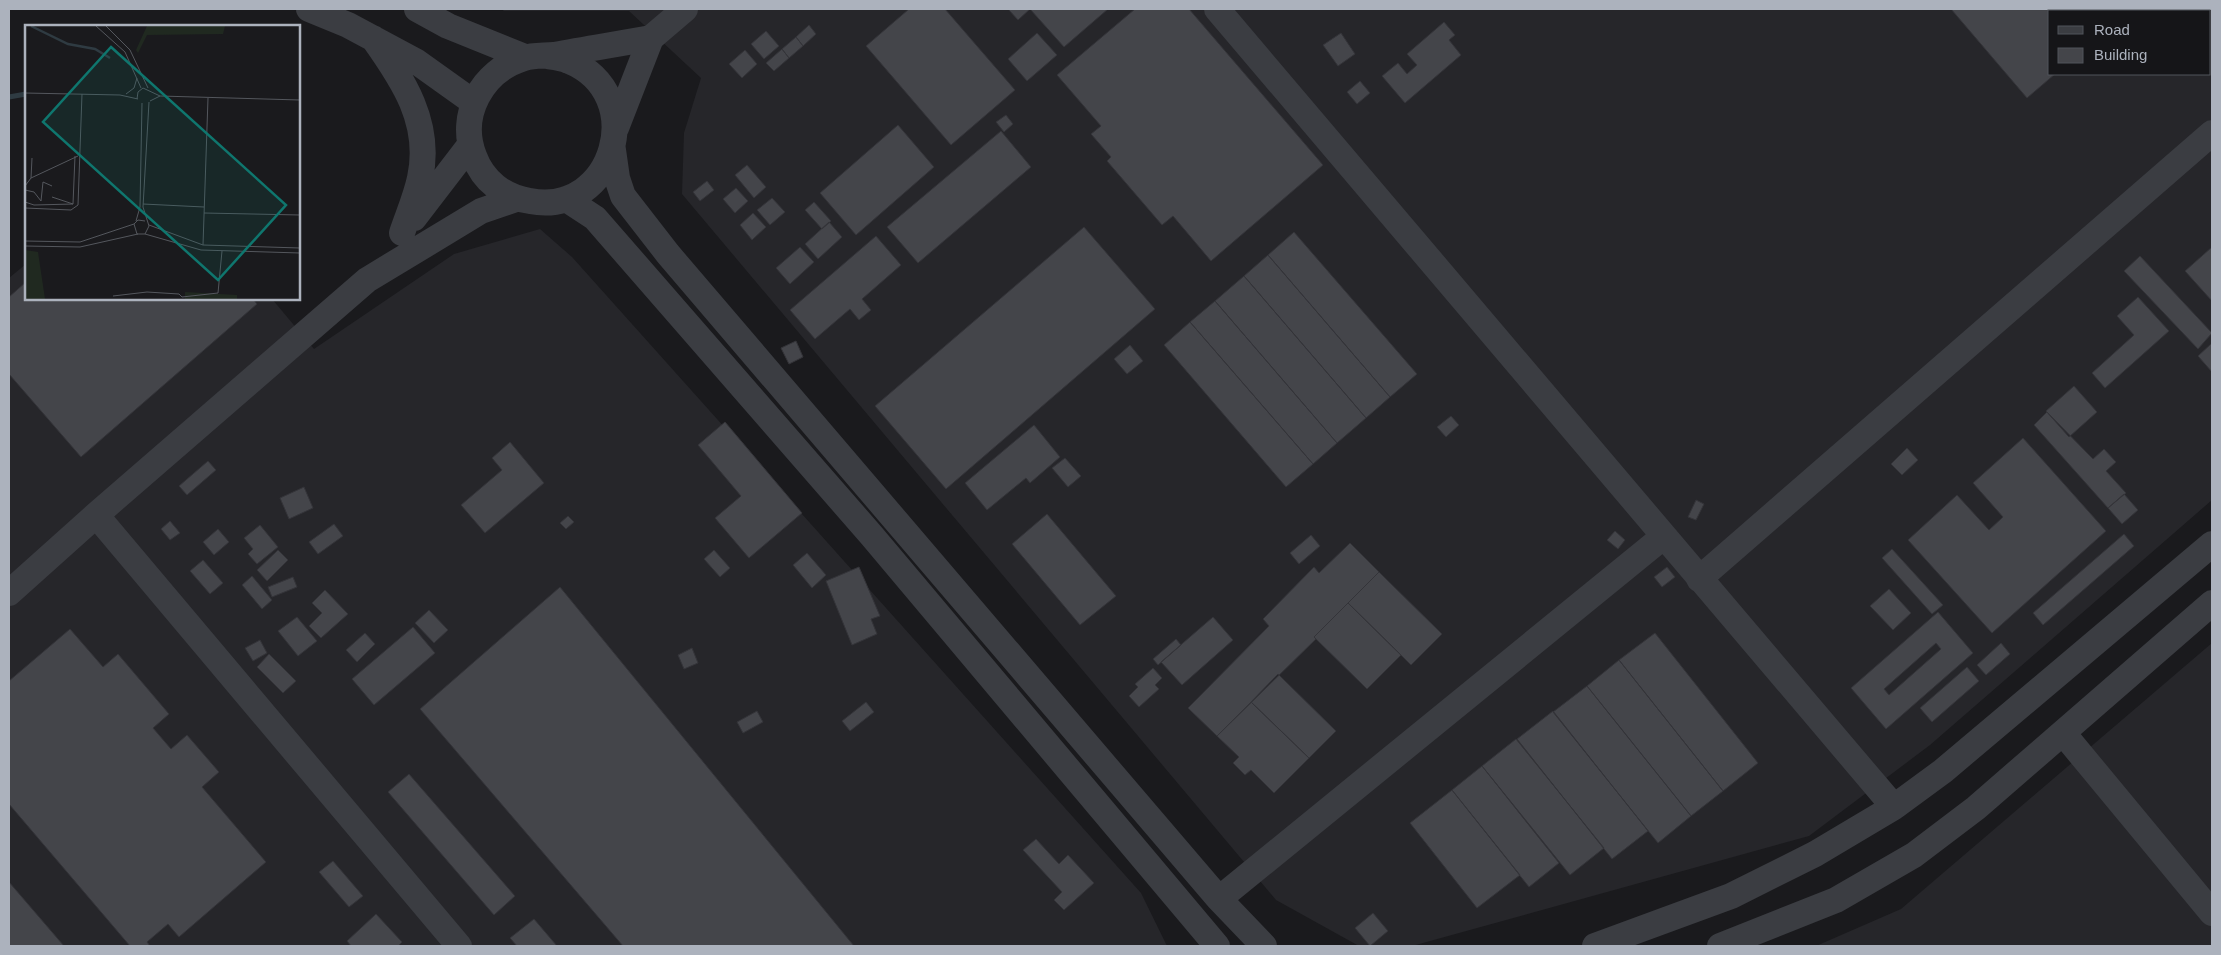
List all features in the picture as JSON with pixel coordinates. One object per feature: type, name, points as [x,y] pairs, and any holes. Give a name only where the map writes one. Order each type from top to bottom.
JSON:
[{"type":"street","points":[[309,9],[348,24],[418,62],[474,102]]},
{"type":"street","points":[[417,9],[448,26],[536,56],[569,60],[588,71],[603,87],[612,107],[617,178],[623,196],[668,254],[1218,899],[1264,946]]},
{"type":"street","points":[[651,38],[536,56],[498,72],[486,82],[474,102],[468,123],[470,145],[478,166],[494,186],[516,199],[541,203],[566,199],[587,187],[603,170],[651,38],[685,9]]},
{"type":"street","points":[[1217,9],[1894,807]]},
{"type":"street","points":[[373,38],[409,92],[419,121],[422,146],[420,177],[402,233]]},
{"type":"street","points":[[1699,579],[2212,133]]},
{"type":"street","points":[[367,280],[470,145]]},
{"type":"street","points":[[9,593],[367,280],[481,211],[516,199]]},
{"type":"street","points":[[566,199],[595,218],[872,536],[1217,946]]},
{"type":"street","points":[[96,515],[459,946]]},
{"type":"street","points":[[1218,899],[1663,537]]},
{"type":"street","points":[[1596,946],[1731,896],[1815,854],[1894,807],[1943,771],[2212,544]]},
{"type":"street","points":[[1720,946],[1836,900],[1914,855],[1976,808],[2212,602]]},
{"type":"street","points":[[2063,733],[2212,913]]},
{"type":"shaded area","points":[[501,9],[2212,9],[2212,500],[1930,745],[1809,836],[1412,946],[1359,946],[1276,900],[682,194],[684,133],[701,78],[629,11],[504,11]]},
{"type":"shaded area","points":[[540,229],[572,257],[1141,893],[1167,946],[9,946],[9,278],[25,265],[25,300],[273,300],[314,349],[454,254]]},
{"type":"shaded area","points":[[2212,643],[2212,946],[1816,946],[1901,909]]},
{"type":"building","points":[[909,9],[945,9],[1015,90],[951,145],[866,46]]},
{"type":"building","points":[[1008,9],[1030,9],[1018,20]]},
{"type":"building","points":[[1030,9],[1108,9],[1064,47]]},
{"type":"building","points":[[1135,9],[1189,9],[1323,165],[1211,261],[1173,216],[1162,225],[1107,161],[1111,157],[1091,134],[1101,126],[1057,75]]},
{"type":"building","points":[[1951,9],[2131,9],[2048,10],[2048,75],[2054,75],[2027,98]]},
{"type":"building","points":[[1444,22],[1455,35],[1449,40],[1461,55],[1405,103],[1382,76],[1398,63],[1407,74],[1417,65],[1407,54]]},
{"type":"building","points":[[809,25],[816,34],[803,46],[796,37]]},
{"type":"building","points":[[766,31],[779,46],[764,59],[751,44]]},
{"type":"building","points":[[1037,33],[1057,55],[1027,81],[1008,59]]},
{"type":"building","points":[[1341,33],[1355,54],[1338,66],[1323,45]]},
{"type":"building","points":[[796,37],[803,46],[789,58],[782,49]]},
{"type":"building","points":[[782,49],[789,58],[774,71],[766,63]]},
{"type":"building","points":[[745,50],[757,64],[742,78],[729,64]]},
{"type":"building","points":[[1360,81],[1370,93],[1357,104],[1347,92]]},
{"type":"building","points":[[1006,115],[1013,124],[1004,132],[996,122]]},
{"type":"building","points":[[898,125],[934,167],[856,235],[820,193]]},
{"type":"building","points":[[1001,131],[1031,167],[918,263],[887,227]]},
{"type":"building","points":[[747,165],[766,187],[754,198],[735,175]]},
{"type":"building","points":[[707,181],[714,190],[700,201],[693,192]]},
{"type":"building","points":[[736,188],[748,201],[735,213],[723,199]]},
{"type":"building","points":[[772,198],[785,212],[770,225],[757,210]]},
{"type":"building","points":[[814,202],[831,221],[822,229],[805,210]]},
{"type":"building","points":[[753,213],[766,227],[752,240],[740,225]]},
{"type":"building","points":[[829,222],[842,237],[818,259],[805,244]]},
{"type":"building","points":[[1084,227],[1155,309],[946,489],[875,406]]},
{"type":"building","points":[[1294,232],[1417,374],[1390,397],[1268,255]]},
{"type":"building","points":[[876,236],[901,265],[862,299],[871,310],[859,320],[850,309],[815,339],[790,310]]},
{"type":"building","points":[[800,247],[814,262],[790,284],[776,268]]},
{"type":"building","points":[[2212,247],[2212,301],[2185,271]]},
{"type":"building","points":[[1268,255],[1390,397],[1366,418],[1244,276]]},
{"type":"building","points":[[2140,256],[2212,333],[2198,349],[2124,271]]},
{"type":"building","points":[[1244,276],[1366,418],[1337,443],[1215,301]]},
{"type":"building","points":[[25,283],[25,300],[254,300],[257,304],[81,457],[9,374],[9,297]]},
{"type":"building","points":[[2138,297],[2169,331],[2105,388],[2092,373],[2134,335],[2117,316]]},
{"type":"building","points":[[1215,301],[1337,443],[1313,464],[1190,322]]},
{"type":"building","points":[[1190,322],[1313,464],[1286,487],[1164,345]]},
{"type":"building","points":[[796,341],[803,357],[789,364],[781,348]]},
{"type":"building","points":[[2212,343],[2212,372],[2198,356]]},
{"type":"building","points":[[1130,345],[1143,361],[1127,374],[1114,359]]},
{"type":"building","points":[[2074,386],[2097,412],[2069,437],[2046,411]]},
{"type":"building","points":[[2047,412],[2093,459],[2104,449],[2116,462],[2106,471],[2126,493],[2108,508],[2034,425]]},
{"type":"building","points":[[1451,416],[1459,425],[1446,437],[1437,427]]},
{"type":"building","points":[[725,422],[802,513],[749,558],[715,518],[741,496],[698,445]]},
{"type":"building","points":[[1034,425],[1060,457],[1030,483],[1026,478],[987,510],[965,483]]},
{"type":"building","points":[[2023,438],[2106,531],[1992,633],[1908,540],[1957,495],[1989,530],[2003,517],[1973,483]]},
{"type":"building","points":[[510,442],[544,483],[485,533],[461,505],[502,470],[492,458]]},
{"type":"building","points":[[1907,448],[1918,460],[1902,475],[1891,464]]},
{"type":"building","points":[[1065,458],[1081,476],[1068,487],[1052,468]]},
{"type":"building","points":[[208,461],[216,470],[187,495],[179,486]]},
{"type":"building","points":[[304,487],[313,508],[289,519],[280,498]]},
{"type":"building","points":[[2124,494],[2138,510],[2122,524],[2108,508]]},
{"type":"building","points":[[1696,500],[1704,504],[1696,520],[1688,517]]},
{"type":"building","points":[[1047,514],[1116,596],[1080,625],[1012,544]]},
{"type":"building","points":[[568,516],[574,522],[566,529],[560,523]]},
{"type":"building","points":[[170,521],[180,533],[170,540],[161,529]]},
{"type":"building","points":[[334,524],[343,536],[318,554],[309,542]]},
{"type":"building","points":[[260,525],[278,547],[257,564],[248,554],[253,549],[244,538]]},
{"type":"building","points":[[218,529],[229,542],[214,555],[203,542]]},
{"type":"building","points":[[1615,531],[1625,540],[1618,549],[1607,540]]},
{"type":"building","points":[[2124,534],[2134,546],[2043,625],[2033,613]]},
{"type":"building","points":[[1311,535],[1320,546],[1299,564],[1290,553]]},
{"type":"building","points":[[1350,543],[1379,572],[1314,637],[1316,639],[1217,736],[1188,708],[1269,626],[1263,619],[1314,567],[1319,573]]},
{"type":"building","points":[[1892,549],[1943,605],[1932,614],[1882,558]]},
{"type":"building","points":[[278,550],[288,560],[267,581],[257,570]]},
{"type":"building","points":[[714,550],[730,568],[720,577],[704,559]]},
{"type":"building","points":[[807,553],[826,575],[812,588],[793,565]]},
{"type":"building","points":[[203,560],[223,583],[210,594],[190,571]]},
{"type":"building","points":[[859,567],[880,616],[871,619],[877,634],[852,645],[826,581]]},
{"type":"building","points":[[1667,567],[1675,577],[1662,587],[1654,577]]},
{"type":"building","points":[[1379,572],[1442,634],[1411,665],[1348,603]]},
{"type":"building","points":[[252,576],[272,600],[262,609],[242,585]]},
{"type":"building","points":[[293,577],[297,587],[272,597],[268,587]]},
{"type":"building","points":[[560,587],[854,946],[623,946],[420,709]]},
{"type":"building","points":[[1889,589],[1911,613],[1893,630],[1870,606]]},
{"type":"building","points":[[325,590],[348,614],[321,638],[309,626],[322,613],[312,603]]},
{"type":"building","points":[[1348,603],[1401,655],[1367,689],[1314,637]]},
{"type":"building","points":[[429,610],[448,630],[434,643],[415,623]]},
{"type":"building","points":[[1938,612],[1973,653],[1886,729],[1851,688]],"holes":[[[1936,643],[1941,649],[1889,695],[1884,689]]]},
{"type":"building","points":[[297,617],[317,641],[298,656],[278,631]]},
{"type":"building","points":[[1213,617],[1233,640],[1182,685],[1161,662]]},
{"type":"building","points":[[413,627],[435,653],[374,705],[352,679]]},
{"type":"building","points":[[70,629],[103,667],[118,654],[169,714],[153,728],[171,749],[187,735],[219,772],[202,787],[266,862],[179,937],[168,924],[147,942],[150,946],[130,946],[9,804],[9,681]]},
{"type":"building","points":[[365,633],[375,644],[357,662],[346,650]]},
{"type":"building","points":[[1655,633],[1758,763],[1723,791],[1619,660]]},
{"type":"building","points":[[1176,639],[1181,645],[1158,665],[1153,659]]},
{"type":"building","points":[[260,640],[267,653],[253,661],[245,648]]},
{"type":"building","points":[[2001,643],[2010,654],[1986,675],[1977,665]]},
{"type":"building","points":[[692,648],[698,663],[684,669],[678,655]]},
{"type":"building","points":[[269,654],[296,681],[283,693],[257,667]]},
{"type":"building","points":[[1619,660],[1723,791],[1691,816],[1587,686]]},
{"type":"building","points":[[1967,667],[1979,681],[1932,722],[1920,708]]},
{"type":"building","points":[[1153,668],[1162,678],[1155,685],[1159,689],[1139,707],[1129,696],[1138,687],[1135,684]]},
{"type":"building","points":[[1278,674],[1336,731],[1309,758],[1251,702]]},
{"type":"building","points":[[1587,686],[1691,816],[1658,843],[1553,712]]},
{"type":"building","points":[[866,702],[874,712],[850,731],[842,721]]},
{"type":"building","points":[[1251,702],[1309,758],[1274,793],[1251,770],[1245,775],[1233,763],[1239,757],[1217,736]]},
{"type":"building","points":[[757,711],[763,722],[743,733],[737,722]]},
{"type":"building","points":[[1553,711],[1648,831],[1612,859],[1517,739]]},
{"type":"building","points":[[1516,739],[1604,848],[1570,875],[1482,766]]},
{"type":"building","points":[[1482,766],[1559,863],[1529,887],[1452,790]]},
{"type":"building","points":[[409,774],[515,896],[494,915],[388,792]]},
{"type":"building","points":[[1452,790],[1520,875],[1477,908],[1410,823]]},
{"type":"building","points":[[1036,839],[1059,864],[1068,855],[1094,883],[1064,910],[1054,900],[1062,892],[1023,850]]},
{"type":"building","points":[[333,861],[363,896],[349,907],[319,872]]},
{"type":"building","points":[[9,882],[64,946],[9,946]]},
{"type":"building","points":[[1373,913],[1388,931],[1370,946],[1355,928]]},
{"type":"building","points":[[376,914],[402,942],[398,946],[351,946],[347,941]]},
{"type":"building","points":[[534,919],[557,946],[517,946],[510,938]]},
{"type":"waterway","points":[[9,97],[25,94]]}]
